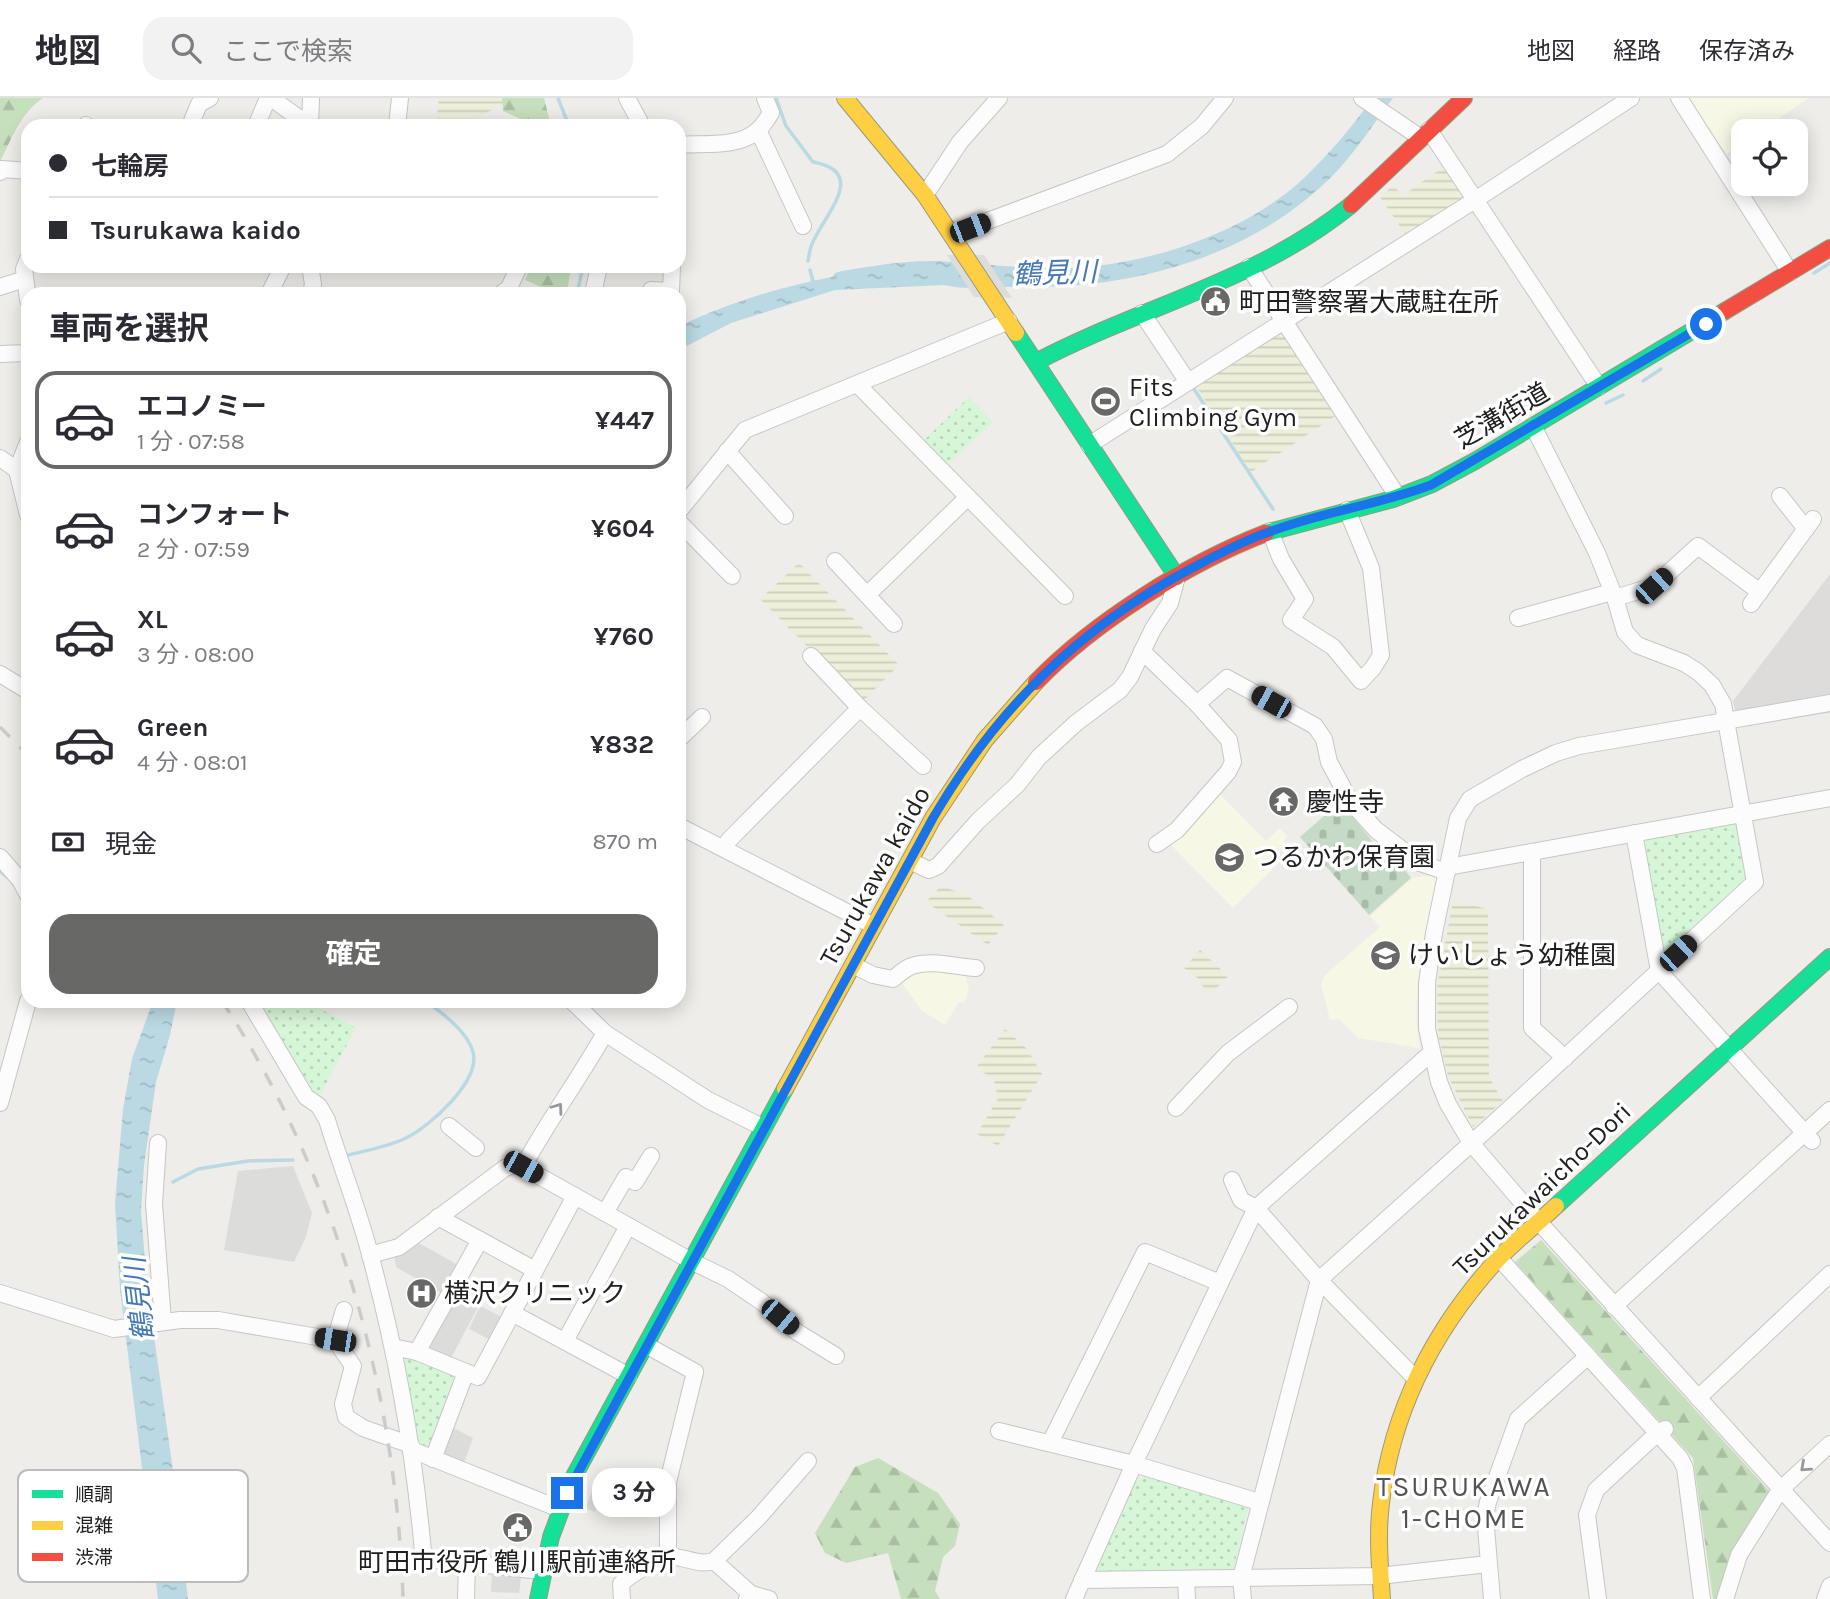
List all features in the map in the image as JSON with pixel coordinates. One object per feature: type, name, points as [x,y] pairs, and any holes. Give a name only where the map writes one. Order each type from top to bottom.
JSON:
[{"type":"main road","points":[[845,98],[925,195],[955,238],[1177,577]]},
{"type":"main road","points":[[1036,362],[1066,346],[1249,267],[1300,241],[1369,188],[1464,98]]},
{"type":"main road","name":"芝溝街道","points":[[1177,577],[1270,531],[1398,497],[1431,485],[1830,248]]},
{"type":"main road","name":"Tsurukawa kaido","points":[[538,1599],[542,1571],[560,1509],[573,1478],[950,790],[992,729],[1025,691],[1060,657],[1095,628],[1142,596],[1177,577]]},
{"type":"main road","name":"Tsurukawaicho-Dori","points":[[1382,1599],[1379,1527],[1383,1481],[1391,1444],[1414,1377],[1457,1307],[1471,1287],[1538,1221],[1830,957]]},
{"type":"street","points":[[193,119],[199,104],[210,98]]},
{"type":"street","points":[[259,119],[269,98],[300,119]]},
{"type":"street","points":[[310,119],[311,98]]},
{"type":"street","points":[[398,119],[400,98]]},
{"type":"street","points":[[627,98],[638,119]]},
{"type":"street","points":[[686,145],[735,142],[758,130],[771,113],[765,98]]},
{"type":"street","points":[[925,195],[960,142],[999,98]]},
{"type":"street","points":[[955,238],[970,228],[1167,154],[1202,126],[1225,98]]},
{"type":"street","points":[[1362,98],[1394,119],[1425,134],[1475,200],[1599,387]]},
{"type":"street","points":[[1089,444],[1631,98]]},
{"type":"street","points":[[1679,98],[1790,272]]},
{"type":"street","points":[[758,130],[803,226]]},
{"type":"street","points":[[0,172],[2,169],[21,170]]},
{"type":"street","points":[[1249,267],[1398,497]]},
{"type":"street","points":[[24,273],[26,287]]},
{"type":"street","points":[[0,287],[25,279]]},
{"type":"street","points":[[1142,313],[1188,382]]},
{"type":"street","points":[[686,502],[745,430],[1009,321]]},
{"type":"street","points":[[0,354],[21,353]]},
{"type":"street","points":[[858,385],[1065,596]]},
{"type":"street","points":[[1243,1599],[1241,1578],[1259,1502],[1319,1279],[1565,1058],[1755,882],[1723,704],[1712,685],[1698,672],[1684,663],[1637,645],[1625,632],[1597,553],[1533,426]]},
{"type":"street","points":[[727,451],[785,516]]},
{"type":"street","points":[[0,458],[17,470]]},
{"type":"street","points":[[21,460],[17,470],[21,486]]},
{"type":"street","points":[[1518,618],[1654,586],[1698,546],[1756,598],[1809,524],[1780,496]]},
{"type":"street","points":[[867,595],[968,497]]},
{"type":"street","points":[[1270,531],[1281,559],[1305,599],[1291,620],[1333,648],[1361,681],[1381,655],[1371,568],[1347,510]]},
{"type":"street","points":[[686,529],[732,576]]},
{"type":"street","points":[[835,561],[894,624]]},
{"type":"street","points":[[910,861],[929,870],[938,866],[978,821],[1017,785],[1039,757],[1076,723],[1120,690],[1130,677],[1170,603],[1177,577]]},
{"type":"street","points":[[1142,651],[1197,704],[1229,740],[1233,762],[1228,772],[1177,830],[1157,844]]},
{"type":"street","points":[[811,656],[860,708],[923,766]]},
{"type":"street","points":[[0,674],[21,687]]},
{"type":"street","points":[[1197,704],[1227,678],[1315,726],[1324,738],[1329,762],[1350,801],[1376,830],[1420,863],[1448,869],[1830,797]]},
{"type":"street","points":[[1830,703],[1579,746],[1556,753],[1522,769],[1470,799],[1458,818],[1427,983],[1427,1028],[1431,1053],[1448,1104],[1471,1143],[1614,1306],[1830,1543]]},
{"type":"street","points":[[723,849],[860,708]]},
{"type":"street","points":[[686,732],[702,717]]},
{"type":"street","points":[[686,830],[874,926]]},
{"type":"street","points":[[1634,833],[1659,971],[1809,1137]]},
{"type":"street","points":[[1532,852],[1532,1028],[1565,1058]]},
{"type":"street","points":[[0,857],[21,882]]},
{"type":"street","points":[[853,965],[873,975],[893,979],[911,966],[944,963],[962,968],[976,968]]},
{"type":"street","points":[[1176,1108],[1228,1052],[1289,1007]]},
{"type":"street","points":[[0,1103],[26,1008]]},
{"type":"street","points":[[254,1008],[306,1097],[319,1106],[370,1255],[393,1347],[412,1448],[423,1552],[430,1559],[542,1571]]},
{"type":"street","points":[[579,1008],[605,1033],[708,1100],[764,1129]]},
{"type":"street","points":[[523,1167],[547,1124],[584,1072],[605,1033]]},
{"type":"street","points":[[1074,1599],[1134,1464],[1256,1208],[1431,1053]]},
{"type":"street","points":[[1614,1306],[1809,1137],[1830,1110]]},
{"type":"street","points":[[449,1126],[476,1148]]},
{"type":"street","points":[[159,1143],[154,1204],[161,1322]]},
{"type":"street","points":[[605,1213],[626,1177],[635,1182],[651,1156]]},
{"type":"street","points":[[370,1255],[399,1247],[505,1168],[513,1165],[523,1167],[728,1279],[762,1302],[797,1332],[836,1356]]},
{"type":"street","points":[[1232,1180],[1241,1200],[1256,1208],[1319,1279],[1414,1377]]},
{"type":"street","points":[[393,1347],[417,1352],[478,1377],[575,1196]]},
{"type":"street","points":[[439,1217],[535,1270]]},
{"type":"street","points":[[565,1341],[628,1226]]},
{"type":"street","points":[[417,1352],[480,1240]]},
{"type":"street","points":[[1049,1443],[1145,1252],[1220,1283]]},
{"type":"street","points":[[1499,1258],[1588,1356],[1663,1431],[1680,1458],[1685,1468],[1702,1599]]},
{"type":"street","points":[[1698,1398],[1830,1274]]},
{"type":"street","points":[[0,1293],[119,1329],[161,1322],[218,1320],[335,1340],[353,1366],[343,1404],[346,1417],[363,1428],[560,1509]]},
{"type":"street","points":[[335,1340],[344,1310]]},
{"type":"street","points":[[512,1313],[629,1376]]},
{"type":"street","points":[[646,1345],[695,1372],[668,1482],[668,1556]]},
{"type":"street","points":[[1492,1599],[1486,1509],[1518,1419],[1588,1356]]},
{"type":"street","points":[[433,1458],[466,1372]]},
{"type":"street","points":[[999,1431],[1134,1464],[1259,1502]]},
{"type":"street","points":[[1598,1599],[1587,1515],[1596,1490],[1663,1431]]},
{"type":"street","points":[[1725,1599],[1740,1555],[1780,1490],[1830,1444]]},
{"type":"street","points":[[622,1599],[621,1584],[627,1577],[668,1556],[705,1564],[714,1561],[758,1518],[808,1461]]},
{"type":"street","points":[[714,1561],[749,1597],[769,1599]]},
{"type":"street","points":[[466,1599],[467,1563]]},
{"type":"street","points":[[1082,1580],[1379,1576],[1488,1564]]},
{"type":"street","points":[[1185,1579],[1187,1599]]},
{"type":"street","points":[[1825,1599],[1830,1586]]},
{"type":"shaded area","points":[[439,98],[506,98],[507,103],[481,115],[478,119],[437,119]]},
{"type":"shaded area","points":[[1689,98],[1809,98],[1778,119],[1731,119],[1731,151],[1726,154]]},
{"type":"shaded area","points":[[1445,166],[1465,197],[1406,235],[1380,197],[1394,185],[1402,196]]},
{"type":"shaded area","points":[[1282,330],[1337,415],[1251,472],[1196,386]]},
{"type":"shaded area","points":[[799,563],[899,665],[862,702],[760,599]]},
{"type":"shaded area","points":[[1830,574],[1830,696],[1736,713],[1733,701]]},
{"type":"shaded area","name":"つるかわ保育園","points":[[1216,790],[1266,841],[1280,828],[1287,836],[1271,871],[1233,908],[1168,842]]},
{"type":"shaded area","name":"けいしょう幼稚園","points":[[1437,874],[1417,989],[1416,1018],[1420,1048],[1358,1038],[1339,1019],[1330,1020],[1321,984],[1325,975],[1380,927],[1370,916],[1412,878]]},
{"type":"shaded area","points":[[941,886],[967,895],[1004,925],[988,945],[926,902]]},
{"type":"shaded area","points":[[1453,901],[1488,909],[1489,1077],[1503,1101],[1473,1127],[1448,1076],[1438,1035],[1437,987]]},
{"type":"shaded area","points":[[1200,950],[1228,976],[1207,994],[1199,979],[1184,968]]},
{"type":"shaded area","points":[[946,967],[965,974],[969,990],[964,1003],[959,1002],[945,1025],[922,1011],[901,982],[913,970]]},
{"type":"shaded area","points":[[1005,1029],[1027,1049],[1042,1074],[998,1146],[977,1134],[998,1098],[993,1077],[975,1069]]},
{"type":"shaded area","points":[[293,1166],[312,1213],[306,1237],[294,1262],[224,1250],[238,1171]]},
{"type":"shaded area","points":[[417,1242],[460,1266],[443,1294],[396,1267],[394,1256]]},
{"type":"shaded area","points":[[454,1292],[479,1305],[450,1360],[429,1352],[426,1344]]},
{"type":"shaded area","points":[[480,1306],[504,1318],[492,1341],[469,1329]]},
{"type":"shaded area","points":[[450,1426],[473,1438],[464,1463],[440,1454]]},
{"type":"shaded area","points":[[596,1483],[606,1488],[595,1512],[585,1508]]},
{"type":"shaded area","points":[[492,1572],[518,1576],[521,1579],[519,1593],[491,1592]]},
{"type":"green space","points":[[0,98],[43,98],[21,119],[0,162]]},
{"type":"green space","points":[[502,98],[544,98],[549,119],[521,119],[503,111]]},
{"type":"green space","points":[[528,273],[570,273],[568,287],[541,287],[525,280]]},
{"type":"green space","points":[[969,397],[993,422],[946,466],[922,442]]},
{"type":"green space","points":[[1340,802],[1378,848],[1396,858],[1411,878],[1369,915],[1300,837]]},
{"type":"green space","points":[[1744,813],[1755,882],[1659,971],[1634,833]]},
{"type":"green space","points":[[262,1008],[319,1008],[356,1028],[320,1095],[311,1094]]},
{"type":"green space","points":[[1541,1240],[1771,1493],[1734,1548],[1718,1599],[1713,1599],[1693,1458],[1515,1262]]},
{"type":"green space","points":[[409,1354],[460,1376],[429,1450],[422,1448],[416,1441],[402,1360]]},
{"type":"green space","points":[[878,1458],[938,1493],[960,1524],[955,1546],[943,1557],[935,1591],[940,1599],[901,1599],[888,1553],[846,1563],[825,1553],[815,1533],[855,1467]]},
{"type":"green space","points":[[1147,1475],[1249,1506],[1233,1569],[1099,1571],[1095,1564],[1130,1486]]},
{"type":"water","name":"鶴見川","points":[[1373,98],[1393,98],[1345,162],[1306,200],[1233,245],[1193,261],[1109,282],[1066,286],[973,288],[944,285],[835,290],[731,323],[686,346],[686,323],[735,303],[832,277],[842,271],[925,261],[1076,268],[1123,262],[1179,248],[1234,226],[1283,196],[1304,178],[1349,130]]},
{"type":"water","name":"鶴見川","points":[[150,1008],[176,1008],[156,1082],[144,1165],[141,1211],[147,1286],[173,1470],[142,1470],[120,1289],[115,1203],[123,1109],[132,1059]]},
{"type":"water","points":[[156,1582],[186,1582],[188,1599],[158,1599]]},
{"type":"pier","points":[[947,255],[984,255],[1012,298],[974,297]]},
{"type":"waterway","points":[[558,98],[566,119]]},
{"type":"waterway","points":[[776,98],[786,126],[813,162],[830,167],[838,175],[841,185],[838,196],[812,244],[808,261]]},
{"type":"waterway","points":[[1814,273],[1830,263]]},
{"type":"waterway","points":[[810,270],[814,285]]},
{"type":"waterway","points":[[578,287],[582,273]]},
{"type":"waterway","points":[[1643,381],[1661,369]]},
{"type":"waterway","points":[[1194,389],[1273,509]]},
{"type":"waterway","points":[[1606,403],[1623,395]]},
{"type":"waterway","points":[[0,871],[7,877]]},
{"type":"waterway","points":[[344,1156],[392,1144],[416,1132],[451,1102],[469,1076],[473,1064],[470,1044],[454,1024],[435,1008]]},
{"type":"waterway","points":[[173,1182],[198,1169],[248,1161],[293,1160]]},
{"type":"railway","points":[[0,727],[21,748]]},
{"type":"railway","points":[[226,1008],[262,1068],[298,1138],[328,1212],[353,1288],[373,1365],[388,1443],[398,1521],[403,1599]]},
{"type":"traffic: fast","points":[[1036,362],[1238,274],[1315,231],[1351,205]]},
{"type":"traffic: fast","points":[[1266,533],[1393,499],[1432,484],[1725,311]]},
{"type":"traffic: fast","points":[[1016,333],[1177,577]]},
{"type":"traffic: fast","points":[[1556,1206],[1830,957]]},
{"type":"traffic: fast","points":[[538,1599],[551,1537],[573,1478],[785,1089]]},
{"type":"traffic: slow","points":[[845,98],[925,195],[1016,333]]},
{"type":"traffic: slow","points":[[785,1089],[933,818],[985,740],[1036,682]]},
{"type":"traffic: slow","points":[[1382,1599],[1379,1551],[1381,1503],[1395,1435],[1406,1403],[1436,1342],[1475,1286],[1504,1253],[1556,1206]]},
{"type":"traffic: jam","points":[[1351,205],[1464,98]]},
{"type":"traffic: jam","points":[[1725,311],[1830,248]]},
{"type":"traffic: jam","points":[[1036,682],[1085,638],[1144,596],[1205,560],[1266,533]]},
{"type":"place","name":"町田警察署大蔵駐在所","points":[[1216,302]]},
{"type":"place","name":"Fits Climbing Gym","points":[[1106,402]]},
{"type":"place","name":"慶性寺","points":[[1283,802]]},
{"type":"place","name":"つるかわ保育園","points":[[1230,857]]},
{"type":"place","name":"けいしょう幼稚園","points":[[1385,955]]},
{"type":"place","name":"横沢クリニック","points":[[421,1293]]},
{"type":"place","name":"町田市役所 鶴川駅前連絡所","points":[[517,1527]]},
{"type":"district","name":"TSURUKAWA 1-CHOME","points":[[1464,1502]]},
{"type":"route","points":[[567,1493],[933,818],[987,736],[1025,691],[1095,628],[1142,596],[1177,577],[1270,531],[1398,497],[1431,485],[1706,324]]}]
